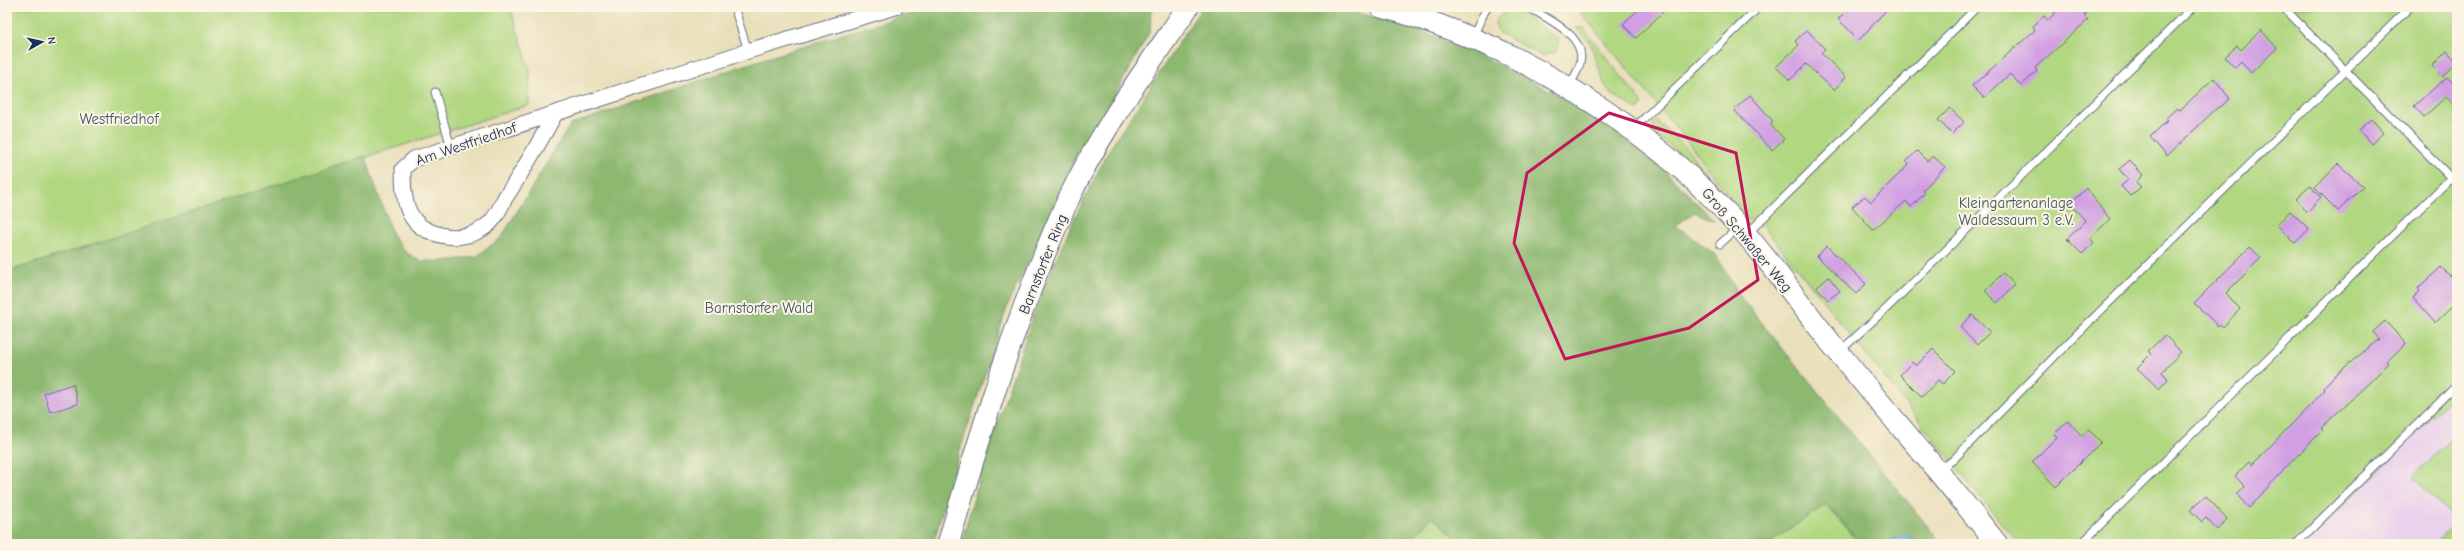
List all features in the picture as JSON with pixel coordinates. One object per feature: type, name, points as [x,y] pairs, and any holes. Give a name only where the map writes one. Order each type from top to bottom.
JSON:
[{"type":"street","name":"Am Westfriedhof","points":[[555,114],[532,155],[489,224],[466,236],[445,238],[420,228],[408,211],[403,189],[403,169],[414,159],[450,146],[555,114],[748,51],[895,7]]},
{"type":"street","name":"Barnstorfer Ring","points":[[948,544],[969,473],[1016,332],[1067,202],[1090,157],[1188,7]]},
{"type":"street","name":"Groß Schwaßer Weg","points":[[1381,7],[1421,18],[1472,38],[1569,87],[1634,128],[1688,173],[1742,231],[1838,352],[1938,471],[1995,543]]},
{"type":"lane","points":[[734,7],[748,51]]},
{"type":"lane","points":[[1472,38],[1486,7]]},
{"type":"lane","points":[[1528,7],[1561,27],[1575,40],[1581,52],[1580,66],[1569,87]]},
{"type":"lane","points":[[1634,128],[1760,7]]},
{"type":"lane","points":[[1720,244],[1742,231],[1977,7]]},
{"type":"lane","points":[[1838,352],[1888,308],[2193,7]]},
{"type":"lane","points":[[2283,7],[2457,184]]},
{"type":"lane","points":[[1938,471],[1953,460],[2070,342],[2410,7]]},
{"type":"lane","points":[[435,92],[450,146]]},
{"type":"lane","points":[[2081,544],[2457,172]]},
{"type":"lane","points":[[2296,544],[2457,384]]},
{"type":"highlighted area","points":[[1609,113],[1736,153],[1758,280],[1689,328],[1565,359],[1514,243],[1527,173]]},
{"type":"shaded area","points":[[2457,392],[2457,544],[2305,544]]},
{"type":"green space","name":"Westfriedhof","points":[[7,7],[510,7],[530,71],[529,105],[7,272]]},
{"type":"green space","name":"Barnstorfer Wald","points":[[941,7],[1151,7],[1150,31],[1087,145],[1009,301],[959,453],[933,544],[7,544],[7,272],[365,156],[392,234],[404,251],[420,261],[443,261],[476,257],[501,238],[570,125],[754,62],[899,17]]},
{"type":"green space","points":[[1202,7],[1315,7],[1366,15],[1405,25],[1470,51],[1555,93],[1616,133],[1652,159],[1715,221],[1695,212],[1675,225],[1716,255],[1739,295],[1942,544],[1861,544],[1826,504],[1768,544],[1465,544],[1432,517],[1407,544],[961,544],[985,460],[1038,301],[1071,225],[1108,152]]},
{"type":"green space","name":"Kleingartenanlage Waldessaum 3 e.V.","points":[[1576,7],[2457,7],[2457,392],[2305,544],[2018,544],[1759,221],[1747,220],[1688,142]]},
{"type":"green space","points":[[1512,11],[1519,12],[1558,39],[1559,46],[1556,52],[1542,56],[1499,33],[1495,23],[1502,14]]},
{"type":"green space","points":[[1576,28],[1583,28],[1643,104],[1638,110],[1610,93],[1603,80],[1590,42]]},
{"type":"green space","points":[[1656,121],[1685,146],[1719,190],[1685,157],[1654,134],[1653,124]]},
{"type":"green space","points":[[2457,434],[2457,522],[2413,477]]},
{"type":"green space","points":[[1826,504],[1859,544],[1768,544]]},
{"type":"green space","points":[[1432,517],[1465,544],[1407,544]]},
{"type":"green space","points":[[2457,522],[2457,544],[2435,544]]},
{"type":"water","points":[[1908,535],[1919,544],[1887,544],[1891,539]]},
{"type":"building","points":[[1641,7],[1668,7],[1636,38],[1623,24]]},
{"type":"building","points":[[1850,7],[1889,7],[1859,40],[1838,19]]},
{"type":"building","points":[[2061,7],[2093,7],[2084,16],[2088,20],[2035,68],[2037,71],[2021,86],[2010,74],[1984,98],[1972,86],[2035,30],[2033,26],[2044,16],[2048,20]]},
{"type":"building","points":[[1807,30],[1825,49],[1821,53],[1846,77],[1834,90],[1806,64],[1790,80],[1776,67],[1799,45],[1795,41]]},
{"type":"building","points":[[2261,30],[2277,48],[2251,73],[2241,62],[2235,68],[2225,57],[2237,46],[2241,50]]},
{"type":"building","points":[[2447,51],[2457,62],[2443,77],[2432,66]]},
{"type":"building","points":[[2447,77],[2457,87],[2457,108],[2446,97],[2424,117],[2414,106]]},
{"type":"building","points":[[2214,78],[2230,99],[2219,108],[2218,107],[2167,156],[2150,137],[2168,120],[2166,118],[2177,108],[2180,110]]},
{"type":"building","points":[[1750,95],[1773,121],[1770,124],[1784,139],[1772,150],[1734,110]]},
{"type":"building","points":[[1950,108],[1964,122],[1952,134],[1938,120]]},
{"type":"building","points":[[2372,119],[2383,133],[2371,144],[2359,130]]},
{"type":"building","points":[[1917,151],[1927,161],[1933,156],[1945,167],[1923,190],[1925,193],[1911,207],[1906,201],[1873,230],[1852,207],[1865,196],[1871,202],[1909,164],[1906,162]]},
{"type":"building","points":[[2130,160],[2143,175],[2136,182],[2141,187],[2130,196],[2121,186],[2128,180],[2119,169]]},
{"type":"building","points":[[2338,164],[2363,186],[2338,211],[2314,187]]},
{"type":"building","points":[[2310,186],[2321,197],[2307,212],[2296,199]]},
{"type":"building","points":[[2086,188],[2110,219],[2090,238],[2094,243],[2082,254],[2067,239],[2086,221],[2070,204]]},
{"type":"building","points":[[2290,211],[2309,229],[2295,243],[2277,225]]},
{"type":"building","points":[[1827,246],[1866,284],[1856,294],[1817,256]]},
{"type":"building","points":[[2250,247],[2261,258],[2226,293],[2240,309],[2223,327],[2220,324],[2218,326],[2194,303]]},
{"type":"building","points":[[2441,267],[2457,283],[2457,302],[2435,323],[2413,298],[2420,291],[2418,288]]},
{"type":"building","points":[[2003,273],[2015,285],[1997,303],[1985,291]]},
{"type":"building","points":[[1829,277],[1840,291],[1828,300],[1817,287]]},
{"type":"building","points":[[1972,315],[1990,332],[1977,345],[1960,327]]},
{"type":"building","points":[[2385,321],[2406,344],[2387,361],[2389,363],[2370,382],[2321,428],[2323,430],[2249,508],[2237,495],[2245,487],[2235,476],[2249,462],[2252,465],[2325,390],[2323,388],[2333,377],[2379,339],[2373,332]]},
{"type":"building","points":[[2165,335],[2181,352],[2162,372],[2168,379],[2159,389],[2137,368],[2151,354],[2148,351]]},
{"type":"building","points":[[1933,349],[1955,371],[1943,384],[1938,380],[1922,397],[1900,375],[1912,362],[1916,366]]},
{"type":"building","points":[[73,384],[78,404],[50,412],[44,393]]},
{"type":"building","points":[[2068,421],[2082,436],[2089,430],[2101,442],[2056,487],[2032,462],[2057,437],[2054,434]]},
{"type":"building","points":[[2206,496],[2227,519],[2217,530],[2206,518],[2202,522],[2190,510]]}]
